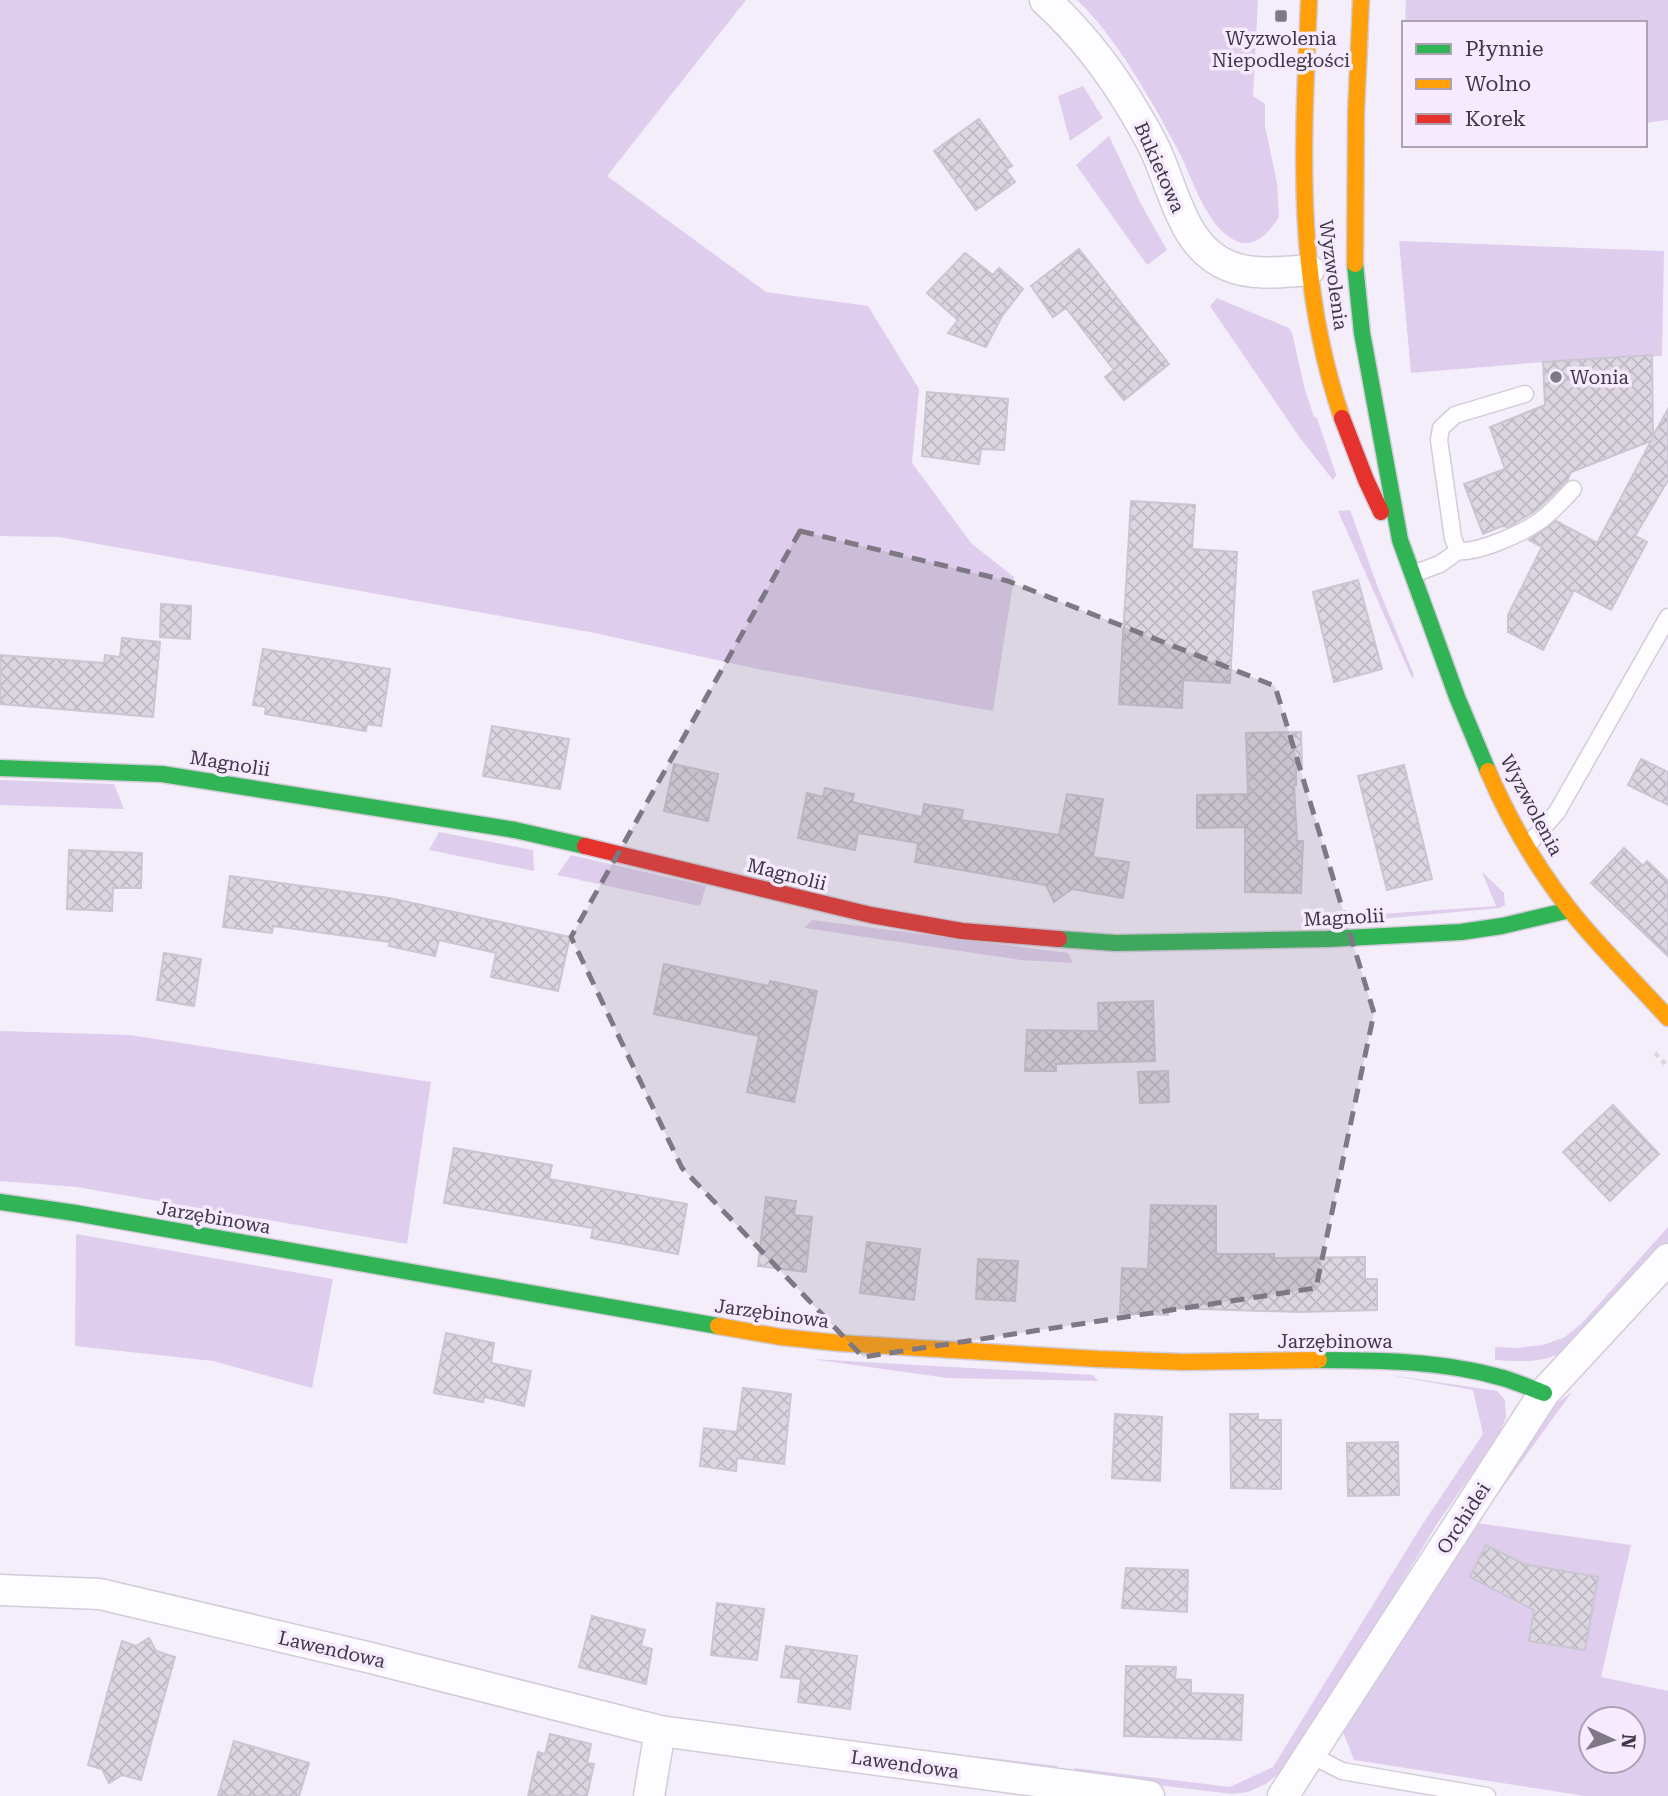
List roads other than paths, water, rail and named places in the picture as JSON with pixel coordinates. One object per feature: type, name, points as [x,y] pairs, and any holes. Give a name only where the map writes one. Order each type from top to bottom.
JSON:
[{"type":"street","name":"Bukietowa","points":[[1045,0],[1084,41],[1133,111],[1157,153],[1182,218],[1203,249],[1228,266],[1259,272],[1309,270]]},
{"type":"street","name":"Wyzwolenia","points":[[1309,0],[1303,134],[1309,270],[1325,359],[1342,419],[1367,484],[1381,512],[1400,540]]},
{"type":"street","name":"Wyzwolenia","points":[[1361,0],[1356,114],[1355,266],[1362,333],[1400,540],[1457,697],[1501,801],[1527,846],[1570,910],[1668,1018]]},
{"type":"street","name":"Magnolii","points":[[0,768],[162,774],[515,830],[871,915],[962,931],[1040,939],[1116,943],[1340,939],[1461,932],[1502,926],[1570,910]]},
{"type":"street","name":"Jarzębinowa","points":[[0,1202],[781,1337],[872,1347],[1105,1360],[1382,1361],[1477,1370],[1505,1377],[1544,1393]]},
{"type":"street","name":"Orchidei","points":[[1283,1796],[1544,1393],[1668,1259]]},
{"type":"street","name":"Lawendowa","points":[[0,1590],[100,1594],[367,1657],[660,1731],[1149,1796]]},
{"type":"street","points":[[649,1796],[660,1731]]},
{"type":"lane","points":[[1458,551],[1453,538],[1439,440],[1441,428],[1455,415],[1525,394]]},
{"type":"lane","points":[[1413,574],[1440,564],[1458,551],[1478,551],[1538,522],[1554,510],[1573,489]]},
{"type":"lane","points":[[1527,846],[1557,812],[1668,617]]},
{"type":"lane","points":[[1309,1754],[1342,1771],[1487,1796]]},
{"type":"place","name":"Wyzwolenia Niepodległości","points":[[1281,16]]},
{"type":"place","name":"Wonia","points":[[1556,377]]}]
